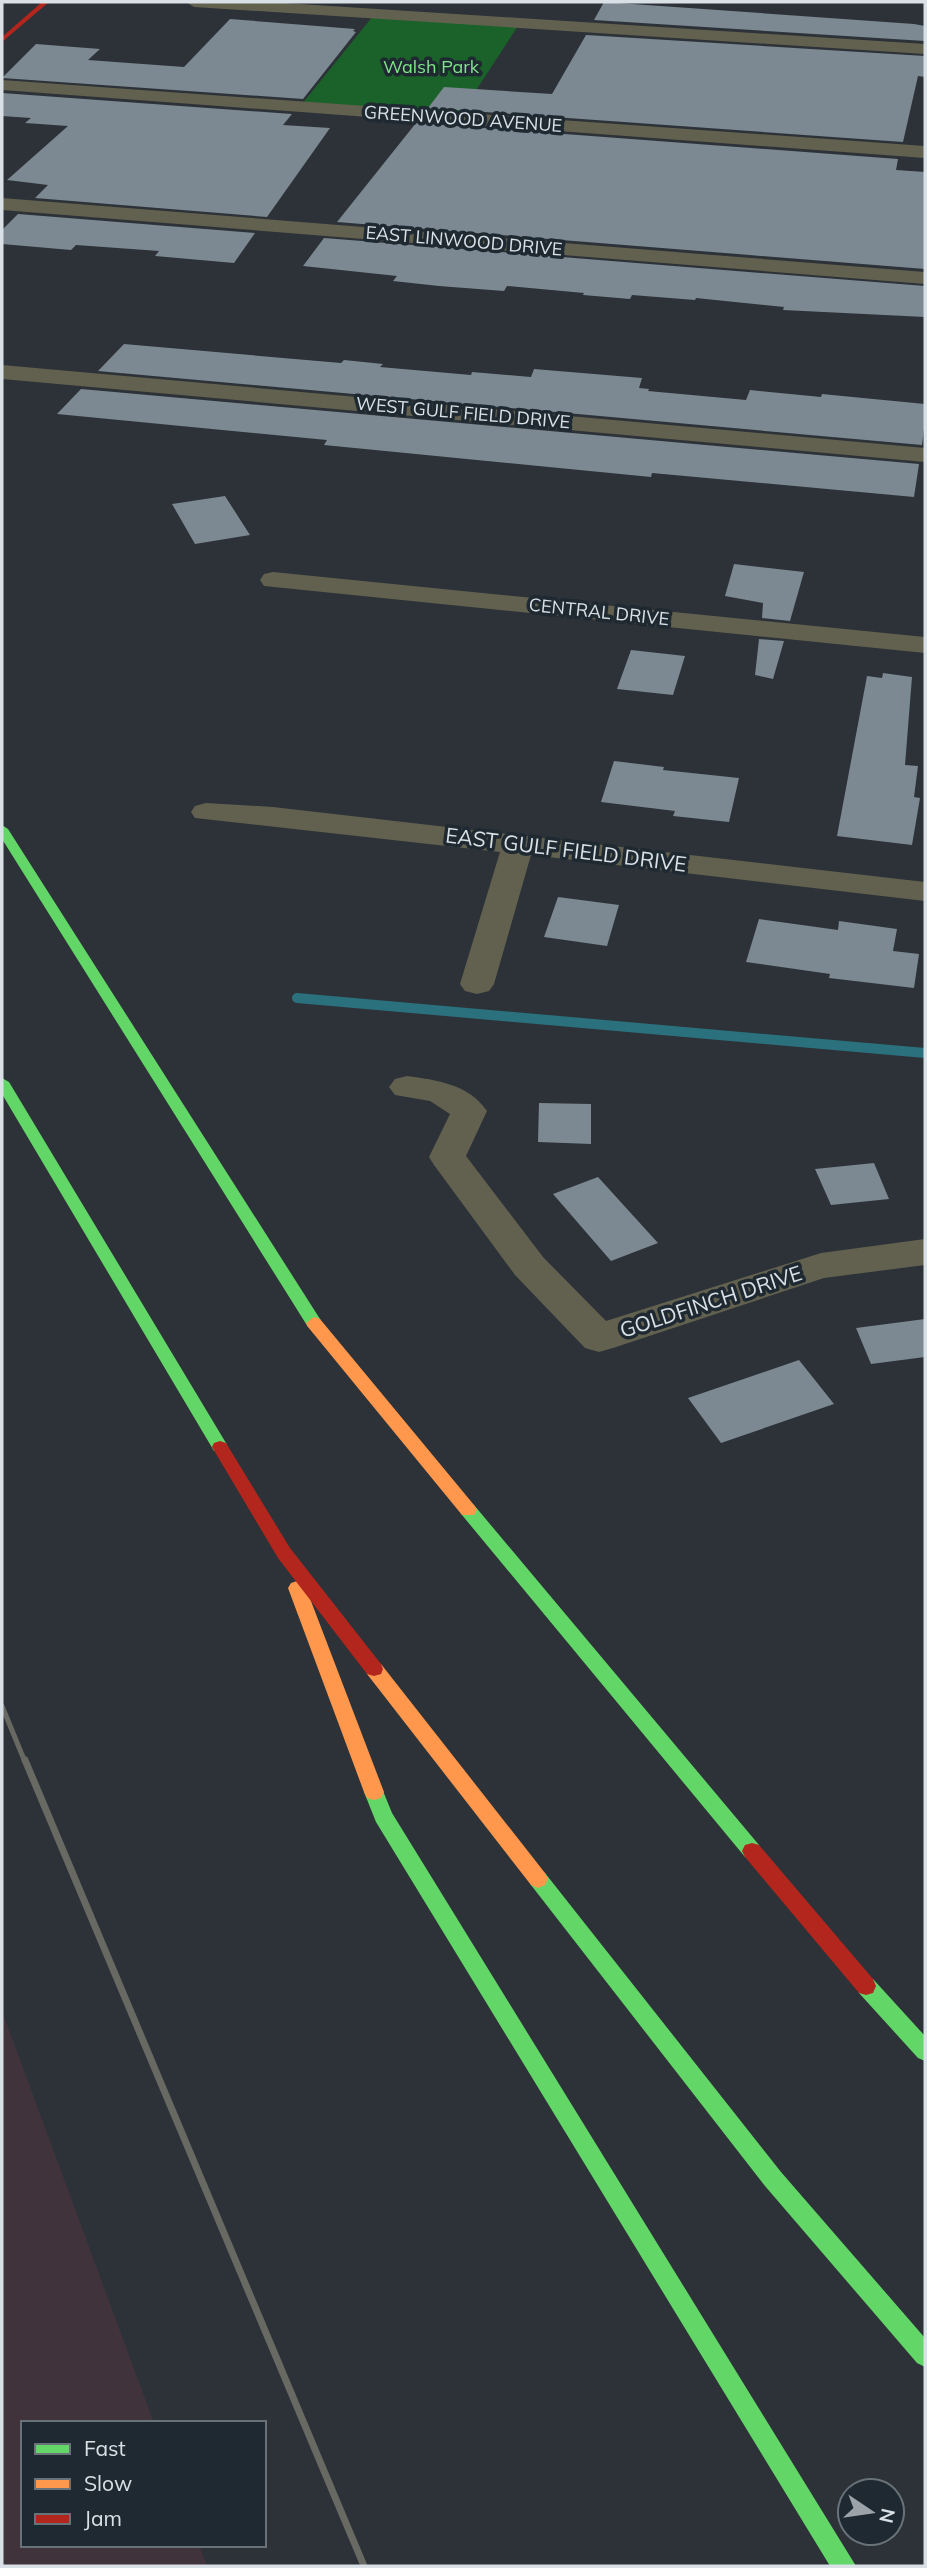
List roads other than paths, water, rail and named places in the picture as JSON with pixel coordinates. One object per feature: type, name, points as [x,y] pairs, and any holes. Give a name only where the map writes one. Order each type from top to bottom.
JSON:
[{"type":"main road","points":[[2,40],[46,2]]},
{"type":"main road","points":[[2,829],[322,1336],[856,1975],[925,2051]]},
{"type":"main road","points":[[2,1082],[284,1553],[773,2179],[925,2355]]},
{"type":"main road","points":[[284,1553],[383,1816],[844,2566]]},
{"type":"street","points":[[194,2],[925,49]]},
{"type":"street","name":"GREENWOOD AVENUE","points":[[2,85],[925,152]]},
{"type":"street","name":"EAST LINWOOD DRIVE","points":[[2,204],[925,278]]},
{"type":"street","name":"WEST GULF FIELD DRIVE","points":[[2,372],[925,455]]},
{"type":"street","name":"CENTRAL DRIVE","points":[[274,580],[925,646]]},
{"type":"street","name":"EAST GULF FIELD DRIVE","points":[[206,812],[273,816],[925,892]]},
{"type":"street","points":[[477,984],[518,845]]},
{"type":"street","name":"GOLDFINCH DRIVE","points":[[407,1087],[440,1092],[469,1111],[447,1157],[529,1266],[599,1338],[821,1266],[925,1252]]},
{"type":"waterway","points":[[297,998],[925,1053]]},
{"type":"railway","points":[[2,1706],[25,1762]]},
{"type":"railway","points":[[25,1760],[364,2566]]},
{"type":"park label","name":"Walsh Park","points":[[431,67]]}]
